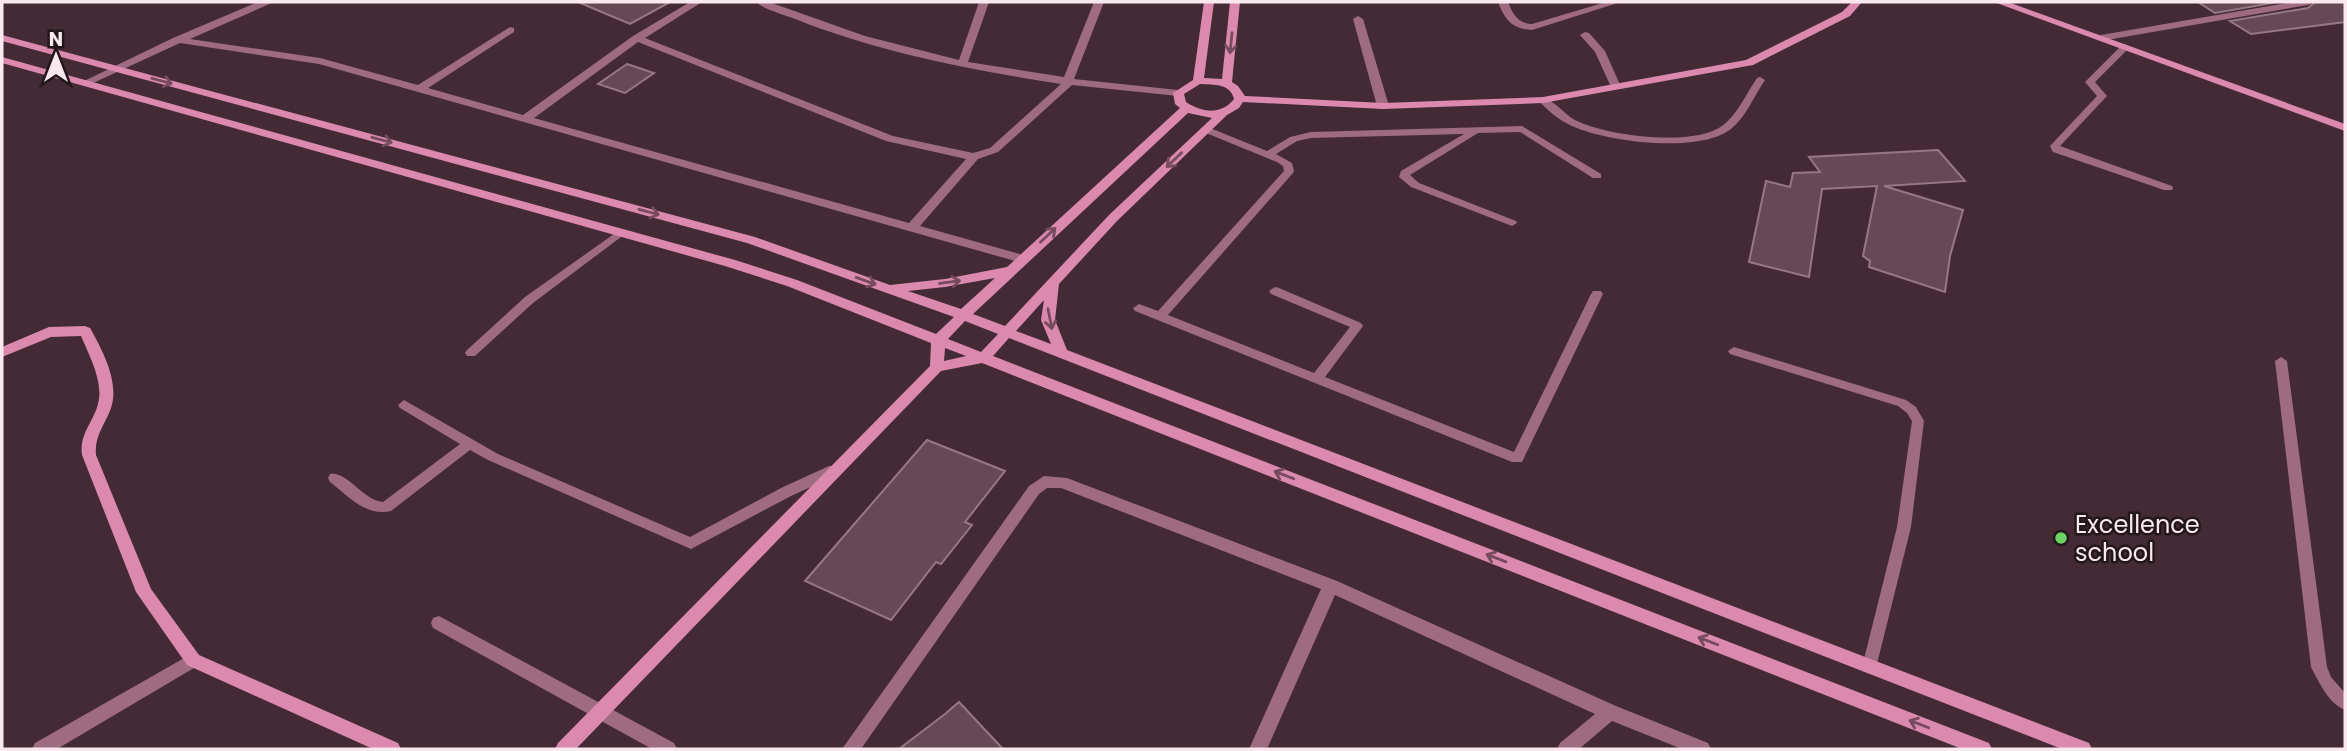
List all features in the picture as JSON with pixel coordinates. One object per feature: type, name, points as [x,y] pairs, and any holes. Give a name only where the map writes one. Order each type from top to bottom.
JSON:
[{"type":"main road","points":[[1198,81],[1209,2]]},
{"type":"main road","points":[[1227,83],[1235,2]]},
{"type":"main road","points":[[1240,99],[1383,106],[1543,100],[1749,63],[1846,14],[1857,2]]},
{"type":"main road","points":[[2008,3],[2345,128]]},
{"type":"main road","points":[[2,38],[751,240],[963,315],[2083,749]]},
{"type":"main road","points":[[2,60],[621,232],[792,283],[1983,749]]},
{"type":"main road","points":[[1223,113],[1203,114],[1186,108],[1181,104],[1178,93],[1198,81],[1227,83],[1235,88],[1240,99]]},
{"type":"main road","points":[[564,749],[937,368],[984,358],[1113,218],[1240,99]]},
{"type":"main road","points":[[937,368],[938,341],[1022,259],[1186,108]]},
{"type":"main road","points":[[595,225],[619,204]]},
{"type":"main road","points":[[792,283],[816,263]]},
{"type":"main road","points":[[889,289],[958,281],[1010,271]]},
{"type":"main road","points":[[1053,281],[1048,320],[1062,355]]},
{"type":"main road","points":[[2,352],[49,332],[85,331],[94,350],[107,394],[105,404],[89,434],[89,455],[144,592],[193,660],[392,749]]},
{"type":"street","points":[[87,82],[177,40],[269,2]]},
{"type":"street","points":[[523,120],[637,38],[697,2]]},
{"type":"street","points":[[761,2],[821,28],[962,65],[1067,84],[1178,93]]},
{"type":"street","points":[[962,65],[984,2]]},
{"type":"street","points":[[912,228],[974,157],[995,150],[1067,84],[1099,2]]},
{"type":"street","points":[[1503,2],[1509,18],[1521,27],[1532,27],[1616,2]]},
{"type":"street","points":[[2101,38],[2308,2]]},
{"type":"street","points":[[1358,19],[1383,106]]},
{"type":"street","points":[[418,90],[510,30]]},
{"type":"street","points":[[1585,35],[1600,51],[1616,87]]},
{"type":"street","points":[[637,38],[890,139],[974,157]]},
{"type":"street","points":[[177,40],[320,61],[1022,259]]},
{"type":"street","points":[[851,749],[1034,490],[1044,482],[1062,482],[1331,586],[1610,712],[1702,749]]},
{"type":"street","points":[[1258,749],[1331,586]]},
{"type":"street","points":[[439,624],[668,749]]},
{"type":"street","points":[[41,749],[193,660]]},
{"type":"street","points":[[1566,749],[1610,712]]},
{"type":"lane","points":[[2125,47],[2090,82],[2102,96],[2055,146],[2062,154],[2168,188]]},
{"type":"lane","points":[[1543,100],[1574,123],[1594,130],[1657,139],[1700,137],[1722,131],[1733,122],[1759,80]]},
{"type":"lane","points":[[1160,317],[1289,171],[1288,165],[1205,129]]},
{"type":"lane","points":[[1477,130],[1405,173],[1404,177],[1415,185],[1512,223]]},
{"type":"lane","points":[[1267,155],[1294,139],[1311,135],[1530,131],[1597,176]]},
{"type":"lane","points":[[471,353],[528,300],[621,232]]},
{"type":"lane","points":[[1275,290],[1357,326],[1316,380]]},
{"type":"lane","points":[[1139,307],[1517,459],[1597,294]]},
{"type":"lane","points":[[1734,351],[1902,403],[1912,410],[1918,421],[1904,527],[1870,667]]},
{"type":"lane","points":[[2281,360],[2319,667],[2326,682],[2345,703]]},
{"type":"lane","points":[[404,405],[468,444],[691,543],[786,492],[839,468]]},
{"type":"lane","points":[[335,478],[370,506],[386,507],[468,444]]},
{"type":"building","points":[[578,2],[670,2],[630,24]]},
{"type":"building","points":[[2198,2],[2278,2],[2215,13]]},
{"type":"building","points":[[2315,2],[2345,2],[2345,22],[2251,34],[2230,21],[2308,8]]},
{"type":"building","points":[[627,64],[654,73],[625,93],[598,84]]},
{"type":"building","points":[[1938,150],[1965,181],[1884,186],[1963,210],[1950,256],[1945,292],[1869,267],[1870,261],[1863,256],[1877,186],[1822,189],[1809,277],[1749,262],[1766,181],[1790,187],[1793,173],[1820,172],[1809,157]]},
{"type":"building","points":[[927,440],[1005,471],[965,522],[972,525],[941,564],[936,562],[891,620],[805,581]]},
{"type":"building","points":[[959,702],[1003,749],[899,749],[945,714]]},
{"type":"place","name":"Excellence school","points":[[2061,538]]}]
